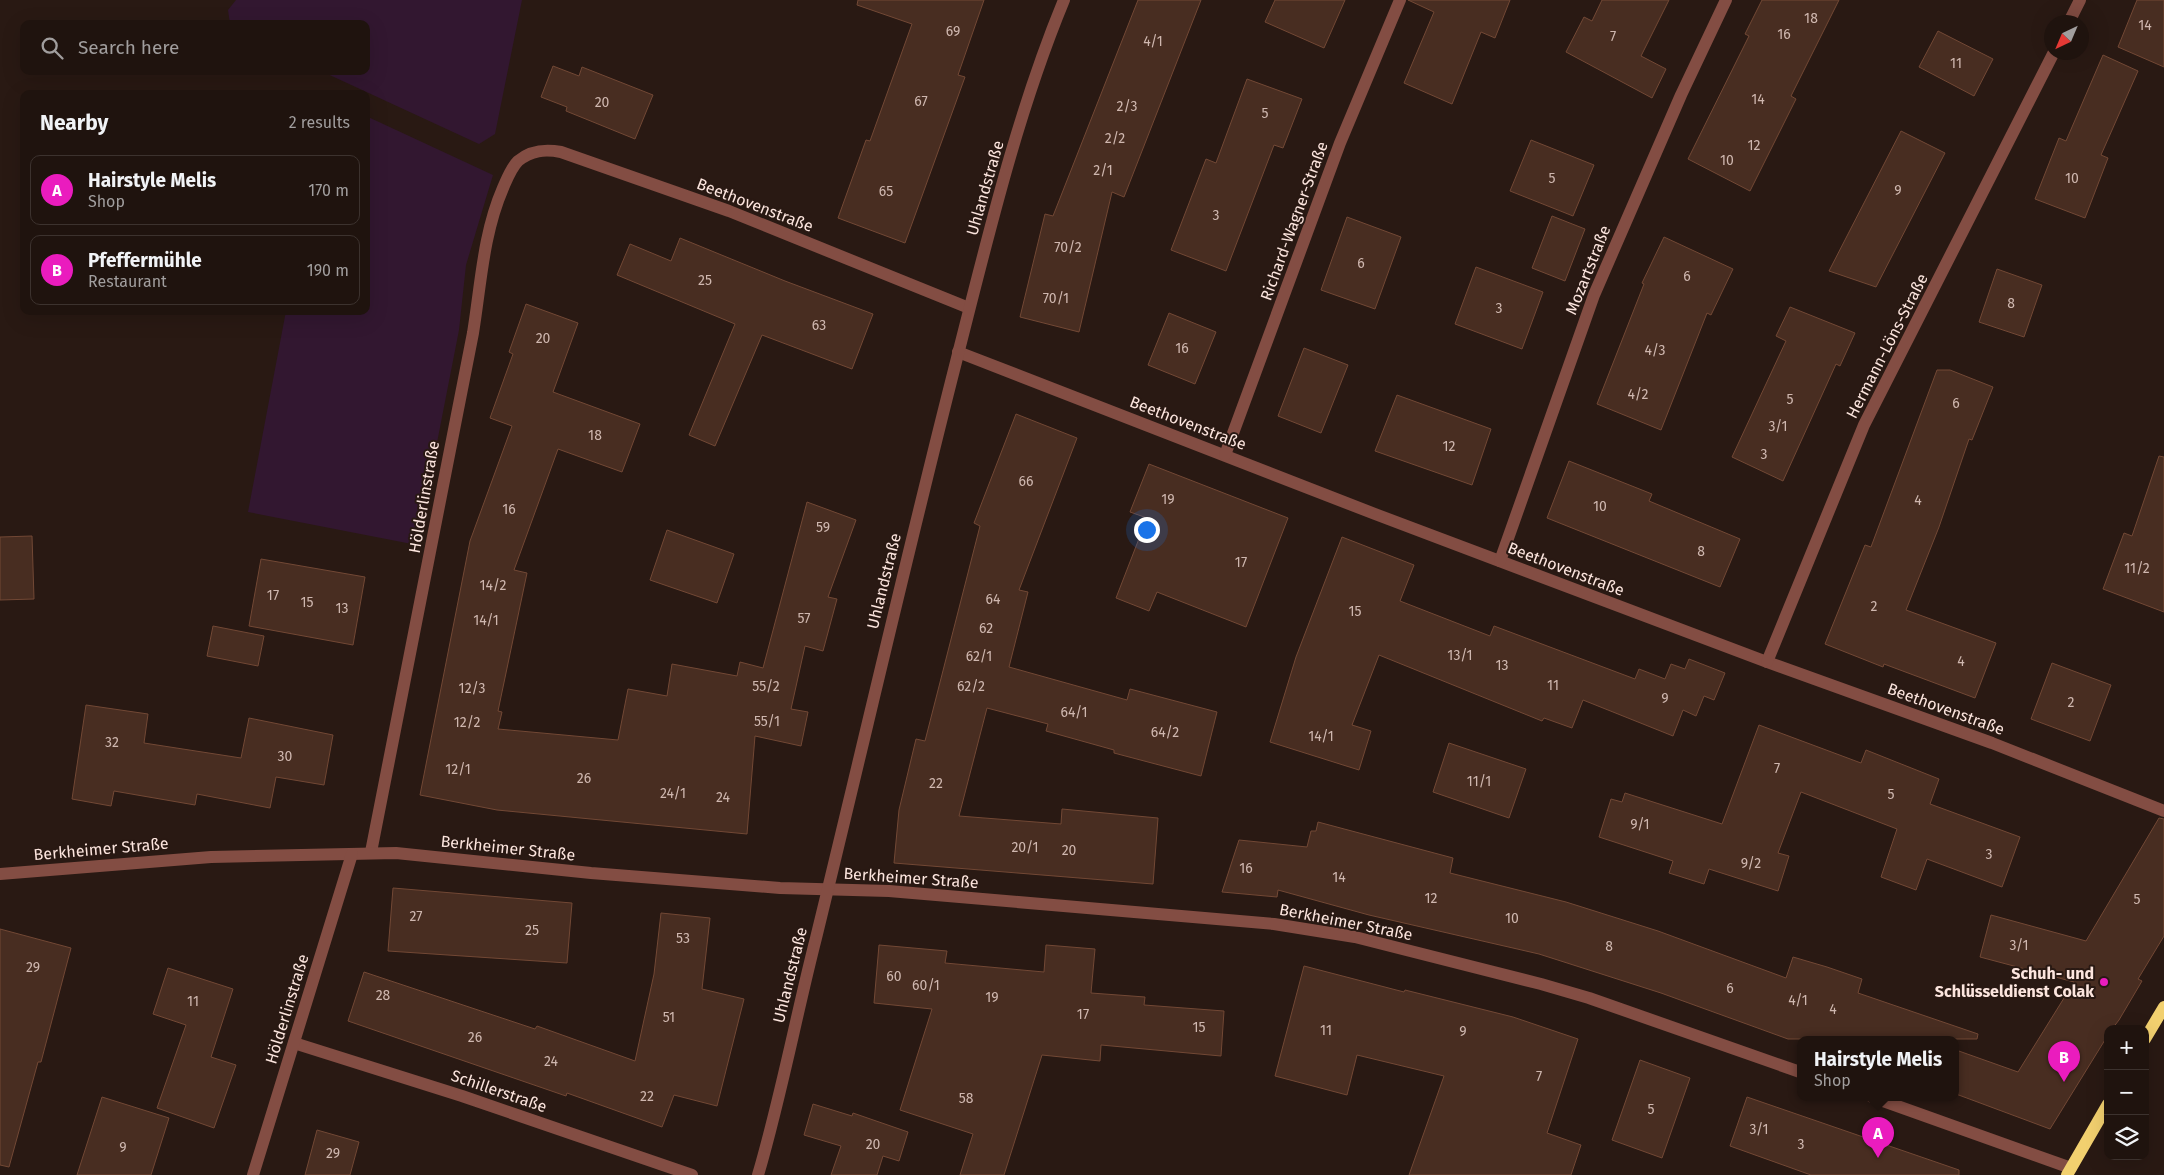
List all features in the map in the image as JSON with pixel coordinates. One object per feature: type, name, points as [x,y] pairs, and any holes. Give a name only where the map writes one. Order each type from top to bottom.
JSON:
[{"type":"main road","points":[[2149,1033],[2164,1007]]},
{"type":"main road","points":[[2069,1172],[2104,1111]]},
{"type":"street","name":"Uhlandstraße","points":[[758,1175],[894,610],[996,204],[1024,110],[1064,0]]},
{"type":"street","name":"Richard-Wagner-Straße","points":[[1225,455],[1340,143],[1400,0]]},
{"type":"street","name":"Mozartstraße","points":[[1500,561],[1598,287],[1674,112],[1726,0]]},
{"type":"street","points":[[2072,15],[2080,0]]},
{"type":"street","name":"Hermann-Löns-Straße","points":[[1767,662],[1864,425],[2050,60]]},
{"type":"street","name":"Beethovenstraße","points":[[526,156],[547,150],[583,159],[730,211],[969,308]]},
{"type":"street","name":"Hölderlinstraße","points":[[371,852],[473,333],[484,252],[499,198],[515,165],[526,156]]},
{"type":"street","name":"Beethovenstraße","points":[[958,352],[1767,662],[1992,743],[2164,812]]},
{"type":"street","name":"Berkheimer Straße","points":[[0,875],[194,858],[371,852],[600,874],[828,890],[889,891],[1274,924],[1328,932],[1541,984],[1589,998],[1797,1071]]},
{"type":"street","name":"Hölderlinstraße","points":[[253,1175],[352,854]]},
{"type":"street","name":"Schillerstraße","points":[[294,1043],[462,1096],[692,1175]]},
{"type":"street","points":[[1883,1101],[2069,1172]]},
{"type":"shaded area","points":[[236,0],[522,0],[495,134],[479,144],[370,94],[370,90],[362,90],[330,75],[370,75],[370,20],[229,20],[228,10]]},
{"type":"shaded area","points":[[370,118],[493,175],[466,265],[459,330],[417,545],[248,512],[285,315],[370,315]]},
{"type":"building","points":[[858,0],[984,0],[958,75],[965,77],[905,243],[838,218],[866,140],[870,141],[912,24],[857,5]]},
{"type":"building","points":[[1138,0],[1201,0],[1124,197],[1112,192],[1079,332],[1020,317],[1045,214],[1053,216]]},
{"type":"building","points":[[1275,0],[1345,0],[1324,48],[1265,22]]},
{"type":"building","points":[[1408,0],[1510,0],[1495,38],[1481,32],[1452,104],[1404,83],[1434,12]]},
{"type":"building","points":[[1602,0],[1669,0],[1641,56],[1666,69],[1652,98],[1566,52],[1584,17],[1592,21]]},
{"type":"building","points":[[1762,0],[1839,0],[1791,96],[1796,99],[1750,191],[1688,159],[1749,36],[1745,34]]},
{"type":"building","points":[[2137,0],[2164,0],[2164,67],[2118,47]]},
{"type":"building","points":[[1938,31],[1993,59],[1974,96],[1919,67]]},
{"type":"building","points":[[2103,55],[2138,71],[2101,155],[2108,158],[2085,218],[2035,199],[2059,138],[2066,141]]},
{"type":"building","points":[[553,66],[579,76],[582,67],[653,95],[635,139],[566,111],[567,107],[541,97]]},
{"type":"building","points":[[1247,79],[1302,99],[1283,148],[1274,145],[1226,271],[1171,250],[1206,159],[1216,163]]},
{"type":"building","points":[[1901,131],[1945,153],[1876,287],[1829,271]]},
{"type":"building","points":[[1531,140],[1594,165],[1573,216],[1510,191]]},
{"type":"building","points":[[1552,216],[1585,229],[1565,281],[1532,268]]},
{"type":"building","points":[[1347,217],[1401,237],[1375,309],[1321,290]]},
{"type":"building","points":[[1664,237],[1733,269],[1711,315],[1707,313],[1661,430],[1597,404],[1644,284],[1642,283]]},
{"type":"building","points":[[680,238],[785,281],[873,314],[852,369],[762,335],[715,446],[689,435],[735,324],[617,275],[630,244],[671,261]]},
{"type":"building","points":[[1476,267],[1543,292],[1522,349],[1455,324]]},
{"type":"building","points":[[1997,269],[2042,285],[2024,337],[1979,322]]},
{"type":"building","points":[[526,304],[578,323],[553,392],[640,424],[622,472],[558,449],[514,570],[527,573],[498,711],[502,712],[498,729],[618,740],[628,689],[667,696],[672,664],[737,676],[740,662],[763,668],[807,502],[856,520],[828,597],[837,599],[823,651],[805,646],[791,709],[808,712],[801,746],[755,736],[747,834],[497,810],[420,795],[470,541],[512,426],[490,418],[513,354],[509,352]]},
{"type":"building","points":[[1790,307],[1855,333],[1840,366],[1836,364],[1783,481],[1732,457],[1786,341],[1776,336]]},
{"type":"building","points":[[1169,313],[1216,332],[1195,384],[1148,365]]},
{"type":"building","points":[[1304,348],[1348,365],[1321,433],[1278,416]]},
{"type":"building","points":[[1937,370],[1950,370],[1993,387],[1972,440],[1969,439],[1939,527],[1906,610],[1996,643],[1975,698],[1884,664],[1883,667],[1825,644],[1865,545],[1871,547]]},
{"type":"building","points":[[1397,395],[1491,429],[1472,485],[1375,451]]},
{"type":"building","points":[[1016,414],[1077,438],[1019,590],[1028,592],[1009,667],[1127,700],[1130,689],[1217,712],[1201,776],[1114,753],[1114,750],[1046,731],[1048,724],[987,708],[959,816],[1061,824],[1062,809],[1158,818],[1153,884],[894,863],[899,810],[916,739],[925,741],[980,526],[974,523]]},
{"type":"building","points":[[2159,456],[2164,457],[2164,612],[2103,589],[2124,533],[2132,536]]},
{"type":"building","points":[[1569,461],[1652,494],[1649,501],[1740,539],[1720,587],[1547,518]]},
{"type":"building","points":[[1149,464],[1288,518],[1246,627],[1157,592],[1149,611],[1116,598],[1147,518],[1130,512]]},
{"type":"building","points":[[667,530],[734,554],[717,603],[650,580]]},
{"type":"building","points":[[32,536],[34,599],[0,600],[0,537]]},
{"type":"building","points":[[1342,537],[1414,565],[1400,601],[1490,636],[1494,626],[1635,679],[1639,669],[1665,679],[1671,664],[1685,669],[1689,659],[1725,673],[1714,700],[1704,696],[1696,716],[1683,710],[1673,736],[1583,700],[1572,728],[1544,718],[1542,721],[1379,655],[1352,725],[1371,731],[1359,770],[1270,742],[1296,657]]},
{"type":"building","points":[[261,559],[365,577],[353,645],[249,626]]},
{"type":"building","points":[[213,626],[264,636],[258,666],[207,656]]},
{"type":"building","points":[[2052,663],[2111,685],[2090,741],[2031,719]]},
{"type":"building","points":[[86,705],[148,714],[144,743],[241,758],[249,718],[333,735],[324,785],[276,777],[270,808],[197,794],[195,805],[114,791],[111,806],[72,799]]},
{"type":"building","points":[[1759,725],[1861,763],[1866,750],[1939,779],[1930,804],[2020,837],[2002,887],[1927,859],[1916,890],[1881,877],[1897,829],[1801,792],[1778,853],[1789,856],[1778,891],[1709,869],[1704,884],[1669,873],[1673,861],[1599,837],[1611,799],[1622,802],[1625,793],[1722,824]]},
{"type":"building","points":[[1449,743],[1526,769],[1509,818],[1433,792]]},
{"type":"building","points":[[2159,818],[2164,819],[2164,936],[2138,979],[2142,981],[2119,1020],[2115,1025],[2104,1025],[2104,1041],[2050,1129],[1959,1095],[1959,1051],[2018,1072],[2074,982],[1980,957],[1991,915],[2086,941]]},
{"type":"building","points":[[1318,822],[1453,858],[1450,873],[1566,902],[1658,931],[1786,978],[1793,957],[1827,967],[1862,979],[1858,993],[1978,1034],[1977,1039],[1959,1039],[1959,1036],[1797,1036],[1797,1039],[1788,1039],[1661,993],[1539,954],[1369,915],[1278,890],[1277,897],[1222,892],[1239,840],[1307,847],[1311,831],[1316,831]]},
{"type":"building","points":[[393,888],[572,903],[567,963],[388,951]]},
{"type":"building","points":[[661,913],[710,918],[702,989],[744,999],[717,1106],[674,1095],[662,1127],[567,1093],[566,1096],[348,1021],[364,972],[535,1029],[537,1026],[635,1061],[654,974]]},
{"type":"building","points":[[0,929],[71,948],[41,1062],[38,1062],[9,1167],[0,1165]]},
{"type":"building","points":[[879,945],[947,951],[945,963],[1044,972],[1046,945],[1095,949],[1091,993],[1145,997],[1144,1005],[1224,1011],[1221,1056],[1101,1045],[1100,1061],[1042,1055],[1004,1175],[960,1175],[973,1134],[900,1110],[932,1009],[874,1003]]},
{"type":"building","points":[[1304,966],[1404,992],[1405,990],[1513,1017],[1578,1039],[1547,1133],[1581,1145],[1571,1175],[1409,1175],[1444,1076],[1357,1055],[1347,1095],[1275,1076]]},
{"type":"building","points":[[168,968],[233,989],[211,1057],[236,1065],[214,1128],[157,1108],[186,1025],[153,1014]]},
{"type":"building","points":[[1640,1060],[1690,1078],[1662,1158],[1612,1140]]},
{"type":"building","points":[[102,1097],[169,1118],[151,1175],[77,1175]]},
{"type":"building","points":[[1747,1097],[1959,1170],[1959,1175],[1811,1175],[1730,1146]]},
{"type":"building","points":[[813,1104],[852,1116],[853,1113],[908,1132],[899,1161],[883,1156],[877,1175],[831,1175],[841,1146],[804,1135]]},
{"type":"building","points":[[317,1130],[359,1142],[350,1175],[305,1175]]},
{"type":"place","name":"Schuh- und Schlüsseldienst Colak","points":[[2104,982]]},
{"type":"place","name":"Pfeffermühle","points":[[2064,1082]]},
{"type":"place","name":"Hairstyle Melis","points":[[1878,1158]]}]
